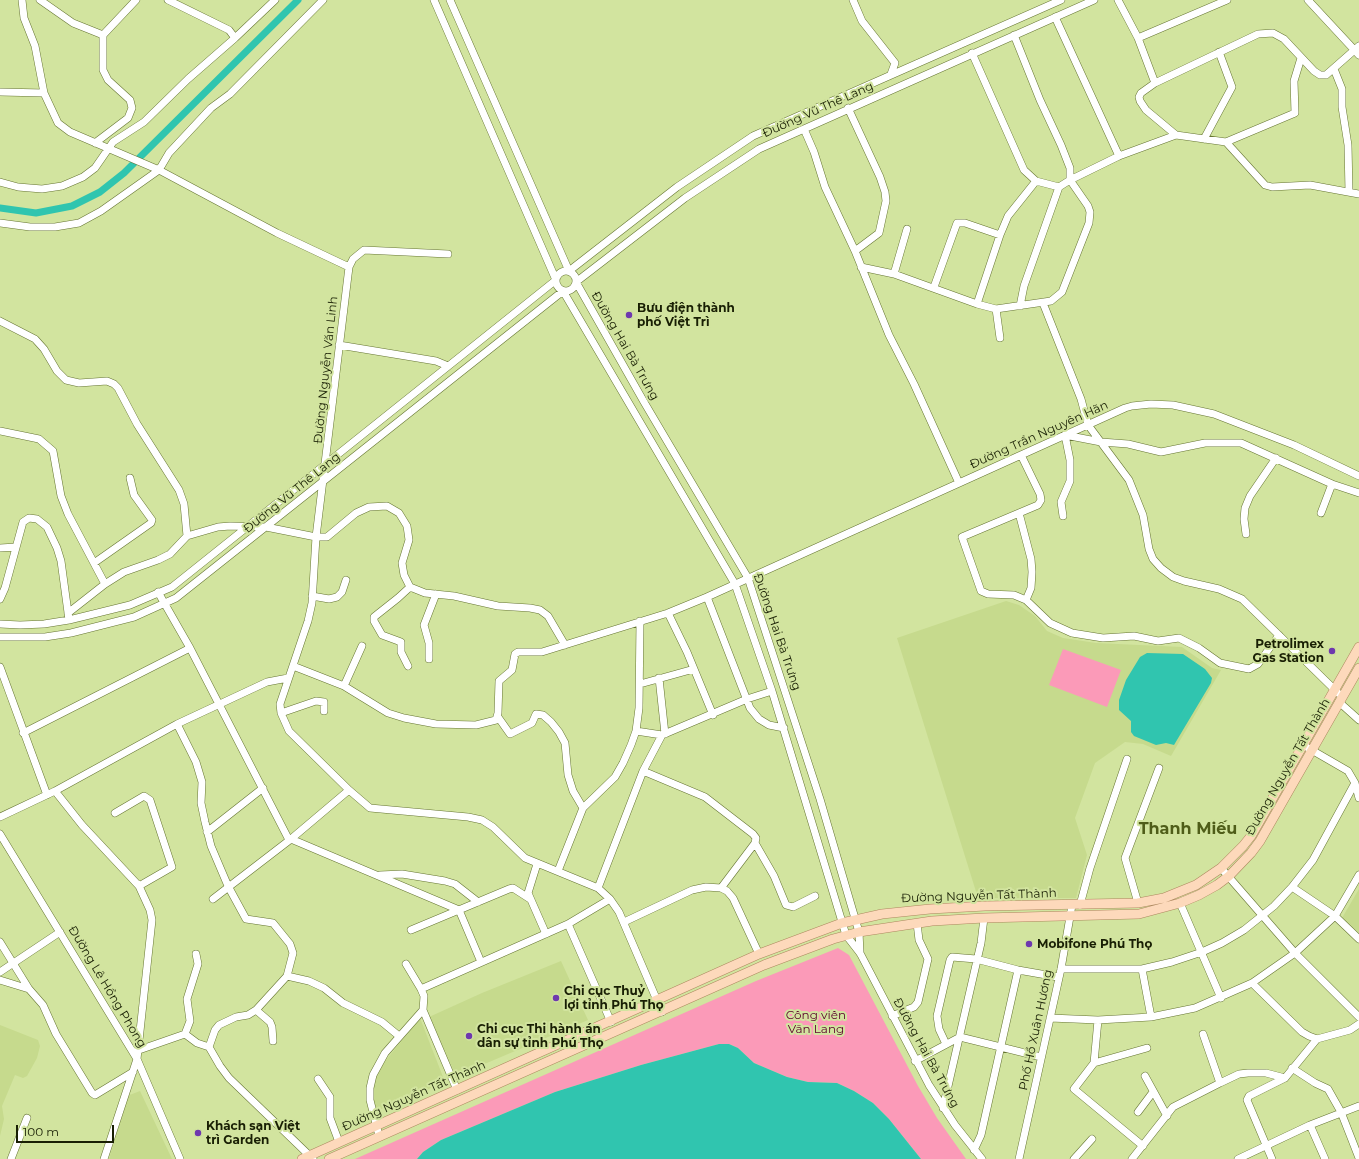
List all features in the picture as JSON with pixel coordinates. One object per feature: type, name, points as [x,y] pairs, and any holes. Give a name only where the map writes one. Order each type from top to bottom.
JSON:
[{"type":"main road","name":"Đường Nguyễn Tất Thành","points":[[309,1158],[339,1142],[611,1022],[759,954],[842,923],[896,912],[930,908],[1138,903],[1177,894],[1205,880],[1221,868],[1243,846],[1256,828],[1359,646]]},
{"type":"main road","name":"Đường Nguyễn Tất Thành","points":[[329,1159],[662,1012],[764,965],[846,935],[917,923],[984,918],[1139,914],[1180,903],[1209,890],[1229,876],[1251,853],[1260,841],[1359,668]]},
{"type":"street","points":[[22,0],[24,18],[35,46],[44,94],[58,123],[70,132],[155,168],[277,233],[349,267],[353,260],[364,250],[448,254]]},
{"type":"street","points":[[95,143],[128,118],[132,108],[130,100],[108,80],[103,70],[103,35],[136,0]]},
{"type":"street","points":[[168,0],[229,30],[235,38]]},
{"type":"street","points":[[0,182],[18,187],[42,188],[62,186],[83,177],[95,168],[120,137],[136,129],[144,122],[188,79],[235,38],[275,0]]},
{"type":"street","points":[[0,223],[55,227],[78,223],[101,211],[155,168],[212,108],[230,94],[323,0]]},
{"type":"street","points":[[434,0],[558,286],[563,291],[572,290],[576,282],[575,275],[569,271],[450,0]]},
{"type":"street","points":[[853,0],[862,21],[895,63],[891,74]]},
{"type":"street","name":"Đường Vũ Thê Lang","points":[[569,271],[677,187],[748,139],[1060,0]]},
{"type":"street","name":"Đường Vũ Thê Lang","points":[[576,282],[685,198],[756,151],[848,108],[1094,0]]},
{"type":"street","points":[[1118,0],[1138,38],[1155,83]]},
{"type":"street","points":[[1138,38],[1227,0]]},
{"type":"street","points":[[1176,135],[1146,110],[1140,101],[1139,97],[1141,93],[1155,83],[1219,52],[1258,34],[1273,33],[1284,39],[1314,71],[1320,75],[1326,75],[1358,50],[1308,0]]},
{"type":"street","points":[[43,1],[73,23],[103,35]]},
{"type":"street","points":[[1056,17],[1119,156]]},
{"type":"street","points":[[860,267],[894,274],[934,287],[977,304],[996,309],[1051,301],[1062,292],[1089,223],[1088,206],[1070,180],[1070,168],[1064,151],[1040,100],[1014,35]]},
{"type":"street","points":[[1204,139],[1232,87],[1219,52]]},
{"type":"street","points":[[972,53],[1024,170],[1036,182],[1059,187]]},
{"type":"street","points":[[1020,306],[1024,286],[1059,187],[1119,156],[1176,135],[1226,142],[1295,113],[1294,81],[1301,58]]},
{"type":"street","points":[[1334,69],[1342,89],[1342,106],[1348,145],[1349,192]]},
{"type":"street","points":[[0,92],[44,94]]},
{"type":"street","points":[[848,108],[880,177],[885,192],[886,201],[879,233],[855,251]]},
{"type":"street","points":[[804,129],[814,152],[825,187],[855,251],[860,267],[889,334],[914,384],[959,482]]},
{"type":"street","points":[[748,139],[756,151]]},
{"type":"street","points":[[1226,142],[1265,185],[1272,187],[1310,185],[1359,194]]},
{"type":"street","points":[[977,304],[1000,235],[1014,206],[1036,182]]},
{"type":"street","points":[[934,287],[957,222],[965,223],[1000,235]]},
{"type":"street","points":[[894,274],[907,229]]},
{"type":"street","name":"Đường Nguyễn Văn Linh","points":[[281,713],[280,704],[308,621],[312,596],[316,537],[324,482],[349,267]]},
{"type":"street","points":[[556,280],[560,273],[569,271]]},
{"type":"street","name":"Đường Vũ Thê Lang","points":[[0,624],[20,626],[44,624],[69,617],[130,605],[172,587],[556,280]]},
{"type":"street","name":"Đường Hai Bà Trưng","points":[[576,282],[662,433],[748,578],[788,694],[856,919],[859,932],[860,953]]},
{"type":"street","name":"Đường Vũ Thê Lang","points":[[0,637],[45,637],[71,633],[134,617],[176,598],[563,291]]},
{"type":"street","name":"Đường Hai Bà Trưng","points":[[563,291],[735,584],[784,728],[846,935],[860,953],[915,1061],[943,1108],[982,1159]]},
{"type":"street","points":[[1043,303],[1082,399],[1088,425],[1129,480],[1143,514],[1149,549],[1153,559],[1161,568],[1184,581],[1219,589],[1242,599],[1334,690],[1359,720]]},
{"type":"street","points":[[996,309],[1000,338]]},
{"type":"street","points":[[2,323],[35,339],[57,371],[66,380],[79,383],[107,381],[114,384],[118,388],[137,424],[179,490],[184,504],[187,536]]},
{"type":"street","points":[[339,345],[436,361],[448,366]]},
{"type":"street","name":"Đường Trần Nguyên Hãn","points":[[498,717],[499,681],[512,670],[515,654],[525,651],[542,652],[668,612],[707,597],[959,482],[1132,406],[1157,404],[1183,406],[1214,414],[1266,433],[1359,476]]},
{"type":"street","points":[[0,431],[39,439],[53,451],[61,496],[68,514],[105,584]]},
{"type":"street","points":[[1063,516],[1061,502],[1068,489],[1070,474],[1070,460],[1065,435],[1101,442],[1128,444],[1161,452],[1205,443],[1234,442],[1248,445],[1332,484],[1359,493]]},
{"type":"street","points":[[1021,455],[1041,500],[1038,505],[962,537],[981,590],[988,594],[1014,595],[1026,600],[1050,623],[1072,633],[1102,638],[1134,636],[1158,641],[1179,638],[1196,646],[1220,663],[1249,669],[1258,664],[1279,635]]},
{"type":"street","points":[[1246,534],[1244,519],[1245,508],[1250,496],[1276,458]]},
{"type":"street","points":[[94,563],[151,523],[151,516],[134,495],[130,478]]},
{"type":"street","points":[[1321,513],[1332,484]]},
{"type":"street","points":[[69,617],[105,584],[124,572],[158,560],[170,554],[187,536],[218,528],[247,526],[266,527],[316,537],[332,534],[356,513],[369,507],[387,506],[400,513],[407,526],[409,540],[402,563],[404,575],[410,587],[426,593],[498,606],[540,610],[548,616],[565,645]]},
{"type":"street","points":[[1019,513],[1032,566],[1031,588],[1026,600]]},
{"type":"street","points":[[0,599],[23,522],[29,518],[37,519],[47,527],[61,561],[69,617]]},
{"type":"street","points":[[0,548],[16,548]]},
{"type":"street","points":[[312,596],[329,599],[337,597],[342,592],[346,580]]},
{"type":"street","points":[[408,666],[401,652],[401,642],[382,635],[374,621],[374,617],[386,609],[410,587]]},
{"type":"street","points":[[158,592],[190,648],[290,840],[459,910],[481,962]]},
{"type":"street","points":[[429,660],[429,643],[424,625],[436,594]]},
{"type":"street","points":[[707,597],[750,708],[759,719],[769,725],[784,728]]},
{"type":"street","points":[[668,612],[713,715]]},
{"type":"street","points":[[558,872],[583,808],[615,777],[623,763],[636,731],[640,684],[640,621]]},
{"type":"street","points":[[344,686],[362,646]]},
{"type":"street","points":[[23,733],[190,648]]},
{"type":"street","points":[[293,666],[344,686],[388,713],[404,718],[436,724],[476,725],[496,720],[498,717],[510,734],[532,723],[536,714],[543,715],[559,732],[565,743],[568,775],[573,791],[583,808]]},
{"type":"street","points":[[0,667],[47,795]]},
{"type":"street","points":[[640,684],[694,669]]},
{"type":"street","points":[[0,818],[55,791],[177,724],[267,682],[288,678]]},
{"type":"street","points":[[598,888],[643,771],[664,735],[660,678]]},
{"type":"street","points":[[636,731],[664,735],[747,699],[772,691]]},
{"type":"street","points":[[324,711],[324,702],[316,701],[281,713],[289,731],[349,790],[370,808],[378,810],[468,817],[482,820],[493,827],[525,858],[598,888],[610,899],[624,922],[662,1012]]},
{"type":"street","points":[[177,724],[196,762],[202,782],[201,802],[207,832],[228,886],[246,919],[273,922],[290,944],[293,953],[287,976],[256,1010],[248,1015],[236,1017],[219,1025],[215,1030],[209,1047]]},
{"type":"street","points":[[1303,745],[1348,771],[1355,783],[1359,798]]},
{"type":"street","name":"Phố Hồ Xuân Hương","points":[[1019,1159],[1071,916],[1090,868],[1127,759]]},
{"type":"street","points":[[1138,903],[1125,858],[1159,768]]},
{"type":"street","points":[[643,771],[705,797],[753,834],[756,838],[755,843],[721,888]]},
{"type":"street","points":[[1061,968],[1142,969],[1202,952],[1222,944],[1262,916],[1292,887],[1313,860],[1355,783]]},
{"type":"street","points":[[207,832],[263,788]]},
{"type":"street","points":[[213,899],[290,840],[349,790]]},
{"type":"street","points":[[55,791],[82,825],[139,886],[150,910],[152,920],[137,1059],[104,1159]]},
{"type":"street","points":[[115,813],[144,796],[150,800],[172,867],[139,886]]},
{"type":"street","name":"Đường Lê Hồng Phong","points":[[0,834],[137,1059],[180,1159]]},
{"type":"street","points":[[755,843],[774,876],[786,905],[792,907],[815,896]]},
{"type":"street","points":[[537,864],[529,887],[530,899],[546,934]]},
{"type":"street","points":[[1221,868],[1296,953],[1359,1017]]},
{"type":"street","points":[[378,876],[402,874],[445,881],[455,884],[478,902]]},
{"type":"street","points":[[1050,1018],[1098,1020],[1151,1017],[1195,1008],[1252,984],[1296,953],[1335,916],[1359,876]]},
{"type":"street","points":[[624,922],[692,890],[706,887],[721,888],[727,891],[733,898],[759,954]]},
{"type":"street","points":[[1292,887],[1335,916],[1359,939]]},
{"type":"street","points":[[411,930],[513,888],[530,899]]},
{"type":"street","points":[[421,989],[568,924],[610,899]]},
{"type":"street","points":[[1180,903],[1221,998]]},
{"type":"street","points":[[943,1108],[960,1037],[976,959],[981,943],[984,918]]},
{"type":"street","points":[[892,1016],[914,1007],[918,1002],[928,959],[919,940],[917,923]]},
{"type":"street","points":[[568,924],[611,1022]]},
{"type":"street","points":[[0,972],[60,932]]},
{"type":"street","points":[[0,942],[29,990],[43,1005],[56,1034],[92,1093],[95,1095],[133,1072]]},
{"type":"street","points":[[185,1034],[190,1021],[187,999],[198,964],[196,954]]},
{"type":"street","points":[[946,1044],[939,1029],[937,1016],[950,960],[957,956],[976,959],[1018,970],[1058,977]]},
{"type":"street","points":[[406,964],[424,996],[423,1010],[457,1090]]},
{"type":"street","points":[[1142,969],[1151,1017]]},
{"type":"street","points":[[974,1150],[980,1141],[1018,970]]},
{"type":"street","points":[[287,976],[309,981],[324,988],[343,1003],[382,1022],[399,1036]]},
{"type":"street","points":[[0,980],[29,990]]},
{"type":"street","points":[[1252,984],[1302,1032],[1317,1039]]},
{"type":"street","points":[[256,1010],[270,1022],[273,1041]]},
{"type":"street","points":[[380,1136],[370,1100],[372,1081],[378,1065],[399,1036],[423,1010]]},
{"type":"street","points":[[1094,1063],[1098,1020]]},
{"type":"street","points":[[1272,1159],[1247,1100],[1249,1096],[1285,1078],[1317,1039],[1350,1030],[1359,1024]]},
{"type":"street","points":[[138,1050],[185,1034]]},
{"type":"street","points":[[185,1034],[197,1043],[209,1047],[229,1078],[309,1158]]},
{"type":"street","points":[[1203,1034],[1220,1083]]},
{"type":"street","points":[[915,1061],[960,1037],[1042,1057]]},
{"type":"street","points":[[1143,1146],[1075,1092],[1074,1087],[1094,1063],[1147,1048]]},
{"type":"street","points":[[1292,1068],[1315,1083],[1328,1089],[1341,1112],[1359,1158]]},
{"type":"street","points":[[1132,1159],[1173,1107],[1238,1074],[1266,1074],[1285,1078]]},
{"type":"street","points":[[1144,1076],[1167,1116]]},
{"type":"street","points":[[318,1079],[330,1097],[330,1118],[339,1142]]},
{"type":"street","points":[[1138,1112],[1153,1092]]},
{"type":"street","points":[[1238,1159],[1310,1125],[1359,1106]]},
{"type":"street","points":[[11,1159],[27,1118]]},
{"type":"street","points":[[1310,1125],[1325,1159]]},
{"type":"street","points":[[1074,1159],[1092,1139]]},
{"type":"shaded area","points":[[1006,601],[1019,605],[1035,616],[1047,631],[1063,638],[1096,643],[1182,647],[1212,668],[1221,670],[1171,756],[1143,744],[1125,742],[1095,763],[1075,818],[1087,855],[1076,898],[978,898],[897,638]]},
{"type":"shaded area","points":[[1359,889],[1359,933],[1342,918]]},
{"type":"shaded area","points":[[561,961],[588,1020],[461,1074],[454,1071],[429,1017],[482,993]]},
{"type":"shaded area","points":[[420,1018],[445,1082],[377,1111],[372,1094],[375,1078],[382,1065]]},
{"type":"shaded area","points":[[0,1025],[38,1040],[40,1046],[37,1058],[27,1076],[23,1078],[15,1075],[2,1106],[4,1119],[0,1136]]},
{"type":"shaded area","points":[[140,1091],[172,1159],[109,1159],[127,1096]]},
{"type":"green space","points":[[1063,649],[1121,670],[1107,707],[1049,685]]},
{"type":"green space","name":"Công viên Văn Lang","points":[[838,948],[849,955],[918,1086],[937,1118],[966,1159],[921,1159],[889,1119],[873,1103],[854,1091],[837,1083],[808,1082],[787,1077],[754,1063],[738,1048],[729,1044],[719,1044],[641,1065],[555,1092],[441,1140],[423,1152],[417,1159],[355,1159],[756,981]]},
{"type":"water","points":[[1147,653],[1183,654],[1205,669],[1212,678],[1211,683],[1174,745],[1166,743],[1156,745],[1134,736],[1131,732],[1131,721],[1119,710],[1119,700],[1126,680],[1140,657]]},
{"type":"water","points":[[719,1044],[729,1044],[738,1048],[754,1063],[787,1077],[808,1082],[837,1083],[854,1091],[873,1103],[889,1119],[921,1159],[417,1159],[423,1152],[441,1140],[555,1092],[641,1065]]},
{"type":"waterway","points":[[0,208],[36,213],[72,206],[100,192],[124,173],[298,0]]},
{"type":"place","name":"Bưu điện thành phố Việt Trì","points":[[629,315]]},
{"type":"place","name":"Petrolimex Gas Station","points":[[1332,651]]},
{"type":"place","name":"Mobifone Phú Thọ","points":[[1029,944]]},
{"type":"place","name":"Chi cục Thuỷ lợi tỉnh Phú Thọ","points":[[556,998]]},
{"type":"place","name":"Chi cục Thi hành án dân sự tỉnh Phú Thọ","points":[[469,1036]]},
{"type":"place","name":"Khách sạn Việt trì Garden","points":[[198,1133]]},
{"type":"district","name":"Thanh Miếu","points":[[1188,829]]}]
